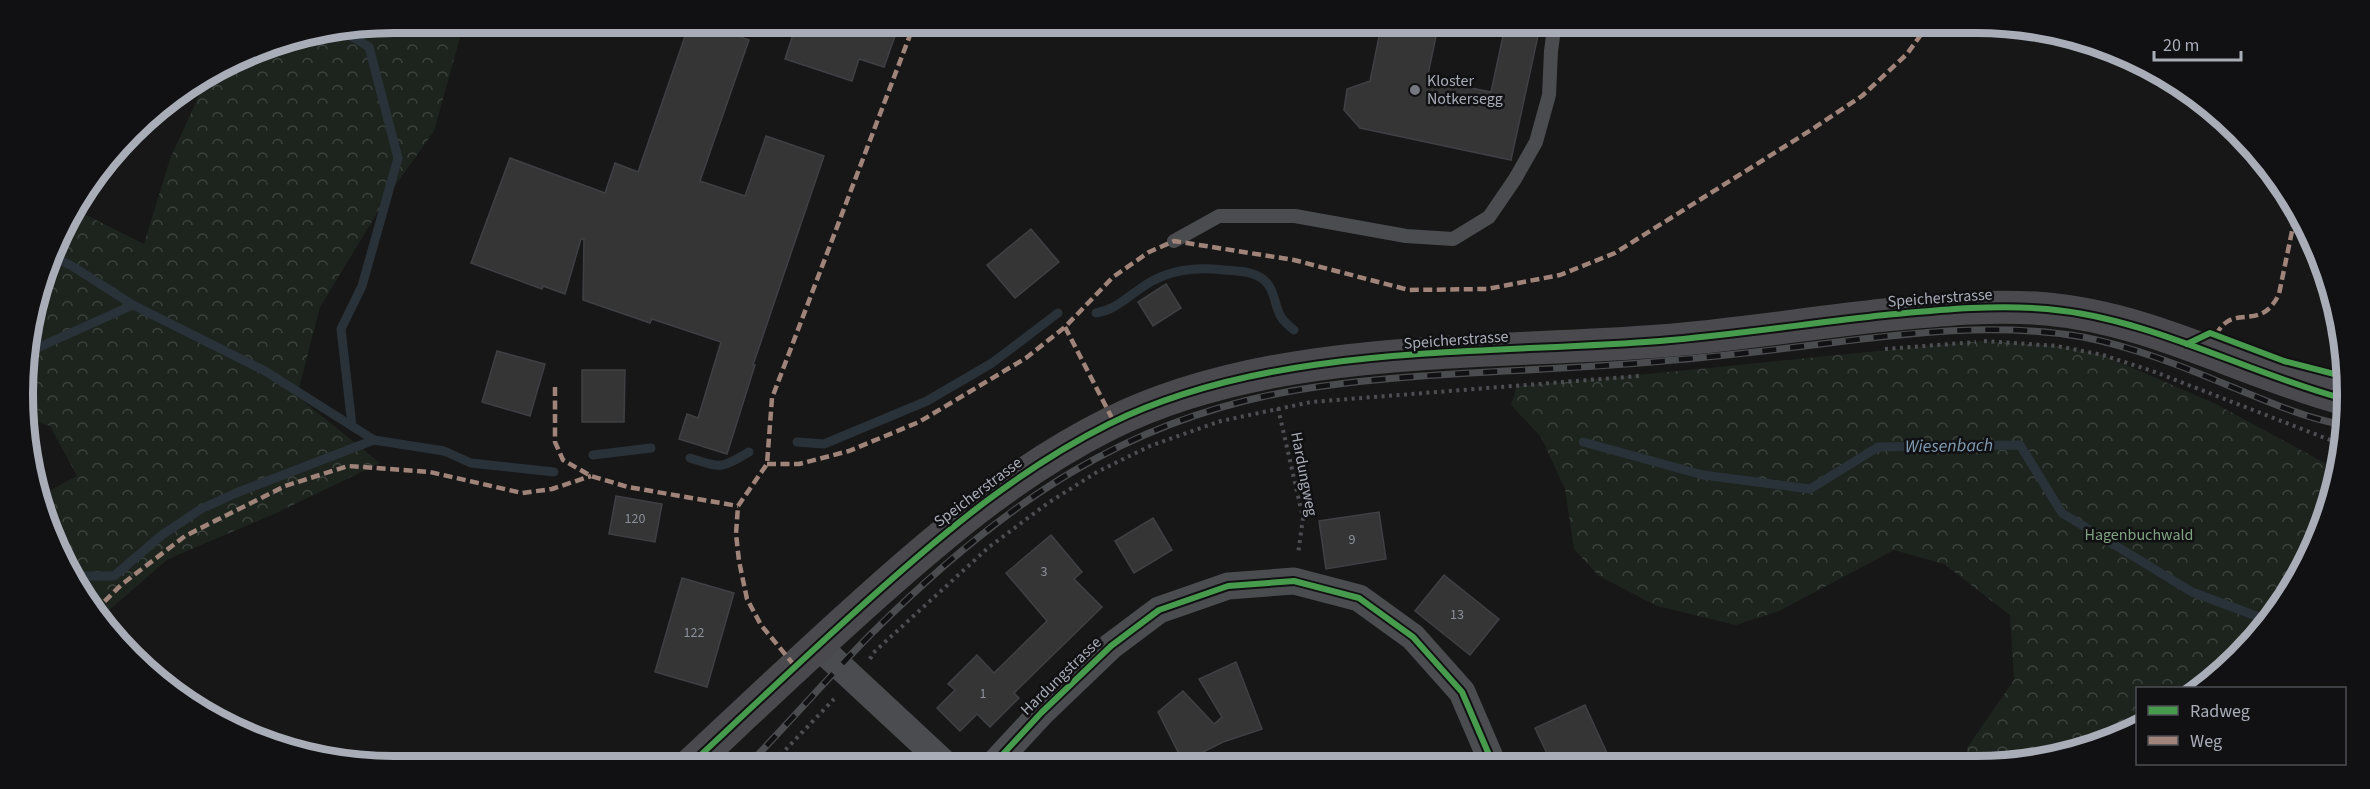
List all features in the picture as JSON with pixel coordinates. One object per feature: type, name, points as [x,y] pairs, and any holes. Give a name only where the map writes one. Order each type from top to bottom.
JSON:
[{"type":"main road","name":"Speicherstrasse","points":[[700,756],[817,645],[954,526],[1014,480],[1048,458],[1114,422],[1152,405],[1246,377],[1297,368],[1442,354],[1659,341],[1926,311],[2004,306],[2093,315],[2138,326],[2305,388],[2337,397]]},
{"type":"street","name":"Hardungstrasse","points":[[1001,756],[1041,712],[1111,646],[1159,610],[1228,586],[1294,581],[1359,598],[1413,637],[1462,692],[1490,756]]},
{"type":"street","points":[[817,645],[936,756]]},
{"type":"lane","points":[[1174,241],[1219,216],[1295,216],[1406,236],[1453,239],[1489,217],[1515,179],[1536,142],[1549,95],[1553,33]]},
{"type":"path","points":[[1877,350],[1983,341],[2057,346],[2103,355],[2334,441]]},
{"type":"path","points":[[872,666],[870,659],[873,653],[989,547],[1048,503],[1097,472],[1150,446],[1221,421],[1278,408],[1344,399],[1646,376]]},
{"type":"path","points":[[779,756],[841,691]]},
{"type":"green space","points":[[461,33],[434,131],[385,200],[320,307],[297,396],[380,463],[272,515],[168,559],[106,612],[70,554],[46,492],[77,476],[50,426],[34,421],[33,394],[36,347],[52,278],[82,213],[144,244],[170,159],[202,89],[235,70],[301,45],[347,36]]},
{"type":"green space","name":"Hagenbuchwald","points":[[1983,341],[2057,346],[2103,355],[2216,404],[2330,466],[2318,511],[2289,575],[2247,633],[2196,681],[2187,687],[2136,687],[2136,718],[2092,737],[2023,753],[1968,756],[1967,748],[2014,680],[2010,615],[1944,564],[1894,550],[1779,611],[1736,625],[1657,606],[1599,576],[1574,549],[1565,489],[1541,437],[1511,405],[1517,386]]},
{"type":"building","points":[[686,33],[729,33],[749,40],[700,181],[745,196],[766,136],[824,156],[753,365],[755,365],[727,454],[679,439],[687,414],[698,418],[721,342],[652,319],[650,323],[583,300],[584,239],[581,239],[565,294],[543,286],[542,289],[471,263],[510,158],[605,193],[615,163],[638,172]]},
{"type":"building","points":[[793,33],[896,33],[884,67],[859,59],[852,81],[785,59]]},
{"type":"building","name":"Kloster Notkersegg","points":[[1380,33],[1437,33],[1427,79],[1491,92],[1504,33],[1539,33],[1511,160],[1360,128],[1344,110],[1347,89],[1370,81]]},
{"type":"building","points":[[1031,229],[1059,262],[1015,298],[987,265]]},
{"type":"building","points":[[1166,284],[1181,308],[1153,326],[1138,302]]},
{"type":"building","points":[[497,351],[545,364],[530,416],[482,402]]},
{"type":"building","points":[[582,370],[625,370],[624,422],[582,422]]},
{"type":"building","points":[[616,496],[662,504],[655,542],[609,534]]},
{"type":"building","points":[[1379,512],[1386,559],[1326,569],[1319,521]]},
{"type":"building","points":[[1153,518],[1172,550],[1134,573],[1115,541]]},
{"type":"building","points":[[1051,535],[1082,572],[1074,579],[1102,607],[1014,693],[1019,698],[990,727],[977,714],[960,731],[937,708],[955,690],[948,684],[977,655],[994,673],[1047,621],[1006,573]]},
{"type":"building","points":[[1444,575],[1499,619],[1470,655],[1415,611]]},
{"type":"building","points":[[682,578],[734,593],[707,687],[655,672]]},
{"type":"building","points":[[1236,662],[1262,729],[1223,742],[1195,756],[1174,756],[1178,752],[1158,712],[1183,691],[1214,724],[1222,717],[1199,679]]},
{"type":"building","points":[[1585,705],[1608,756],[1548,756],[1535,728]]},
{"type":"waterway","points":[[350,36],[369,47],[398,158],[362,286],[341,329],[352,426]]},
{"type":"waterway","points":[[59,260],[133,305]]},
{"type":"waterway","points":[[1096,313],[1116,306],[1153,280],[1182,270],[1234,271],[1250,273],[1264,280],[1270,288],[1281,317],[1294,330]]},
{"type":"waterway","points":[[36,349],[133,305],[265,371],[374,440]]},
{"type":"waterway","points":[[797,442],[824,444],[927,401],[992,363],[1058,313]]},
{"type":"waterway","points":[[82,576],[114,576],[162,535],[201,509],[236,493],[374,440],[444,451],[471,463],[554,472]]},
{"type":"waterway","name":"Wiesenbach","points":[[1583,442],[1703,475],[1810,489],[1878,447],[2020,445],[2062,513],[2192,592],[2260,618]]},
{"type":"waterway","points":[[593,455],[651,448]]},
{"type":"waterway","points":[[690,458],[721,465],[732,462],[749,452]]},
{"type":"railway","points":[[756,756],[873,632],[971,543],[1022,505],[1074,471],[1129,442],[1187,418],[1249,400],[1360,381],[1629,364],[1919,333],[2018,330],[2083,337],[2121,346],[2177,365],[2298,413],[2336,423]]},
{"type":"marked path","points":[[794,665],[761,625],[747,599],[736,534],[738,506],[767,464],[772,398],[911,33]]},
{"type":"marked path","points":[[767,464],[799,464],[849,451],[919,422],[1026,358],[1065,327],[1113,277],[1149,252],[1174,241],[1294,260],[1409,290],[1487,289],[1560,275],[1615,253],[1862,96],[1907,54],[1922,33]]},
{"type":"marked path","points":[[2216,335],[2230,320],[2255,316],[2272,306],[2279,294],[2294,223]]},
{"type":"marked path","points":[[1065,327],[1114,422]]},
{"type":"marked path","points":[[555,387],[555,442],[563,460],[591,476],[628,487],[738,506]]},
{"type":"marked path","points":[[101,605],[121,585],[185,536],[285,486],[348,466],[430,472],[522,493],[552,489],[591,476]]},
{"type":"cycle path","points":[[700,756],[902,570],[958,523],[1016,480],[1077,441],[1109,424],[1172,398],[1239,379],[1308,366],[1379,357],[1660,341],[1885,315],[2006,307],[2085,314],[2122,323],[2337,397]]},
{"type":"cycle path","points":[[2187,344],[2210,333],[2284,361],[2336,374]]},
{"type":"cycle path","points":[[1001,756],[1041,713],[1111,646],[1159,610],[1228,586],[1294,581],[1359,598],[1413,637],[1462,692],[1490,756]]},
{"type":"place","name":"Kloster Notkersegg","points":[[1415,90]]}]
